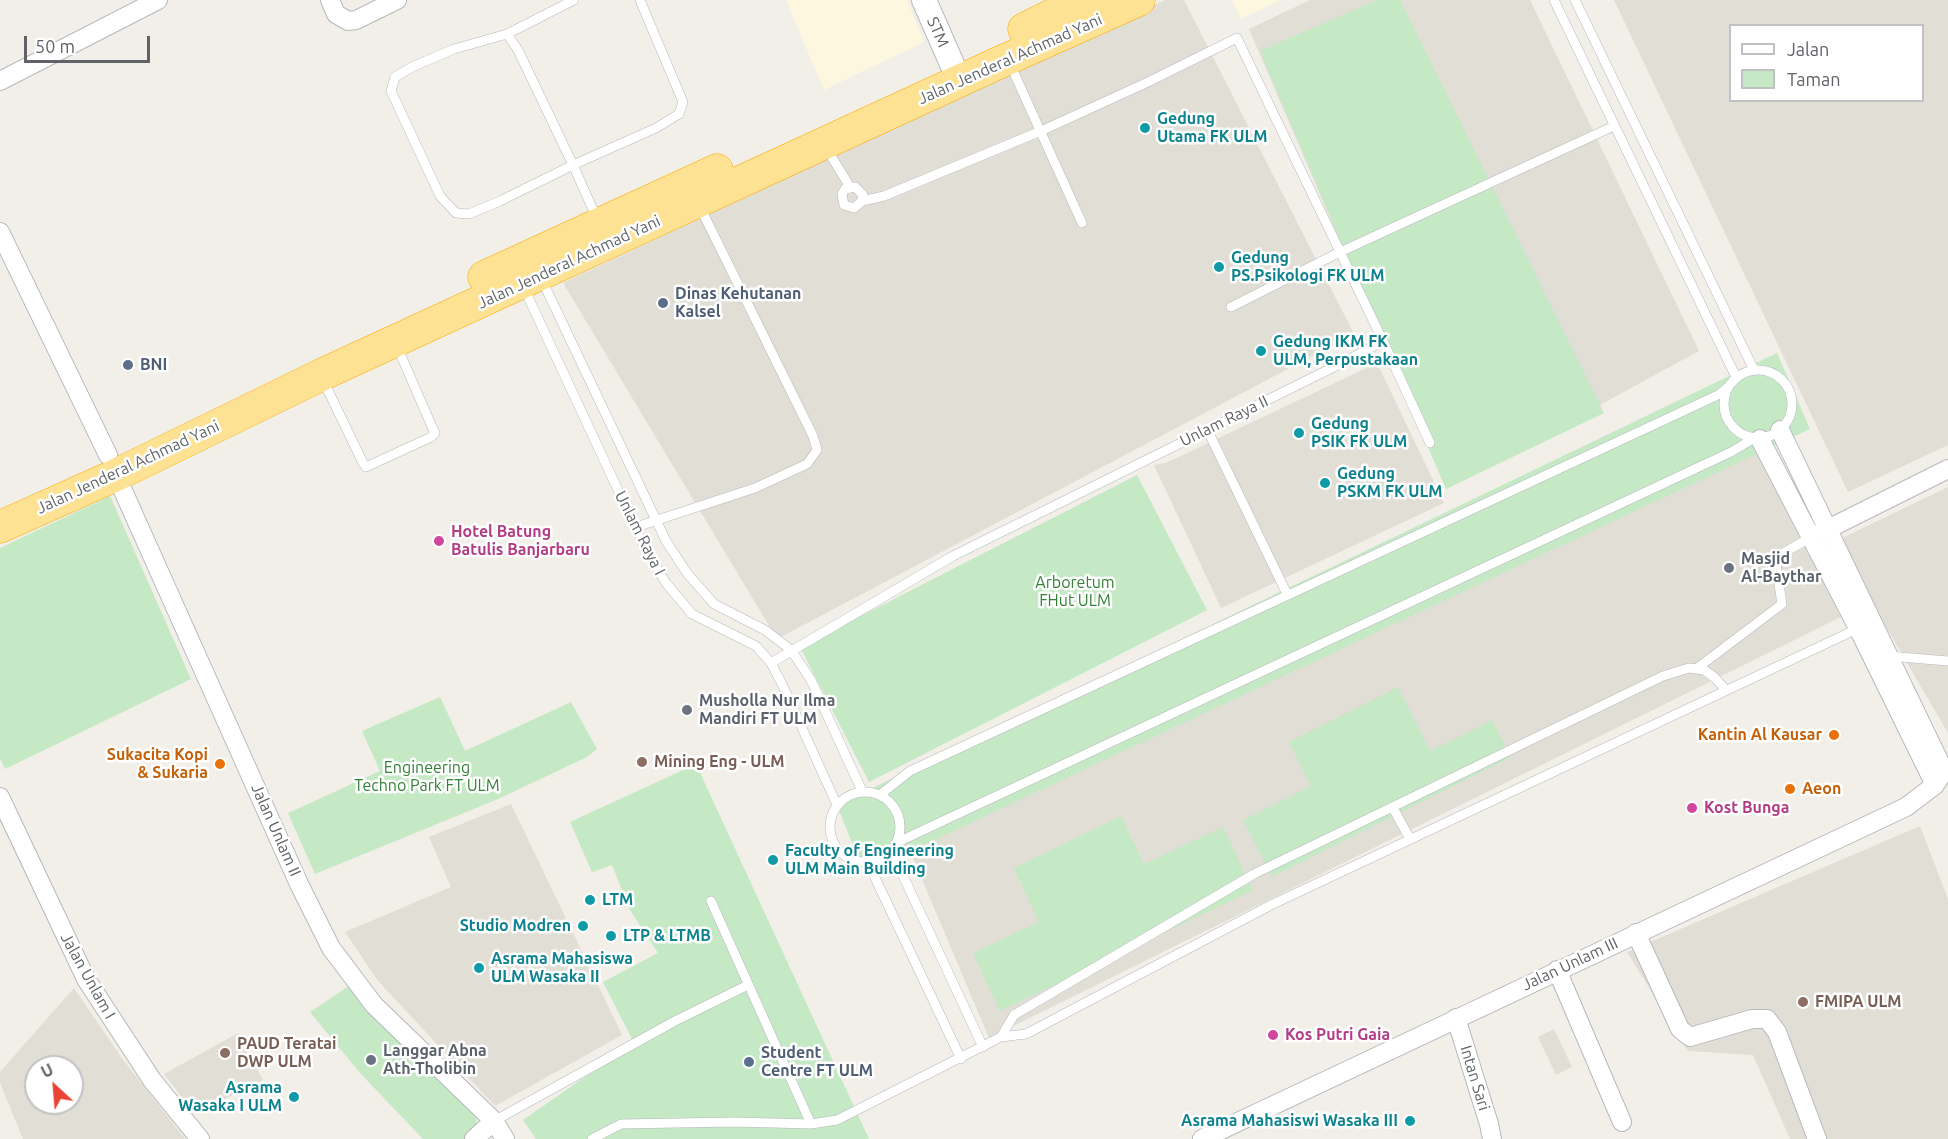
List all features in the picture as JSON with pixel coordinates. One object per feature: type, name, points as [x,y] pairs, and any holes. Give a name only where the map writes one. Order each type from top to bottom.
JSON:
[{"type":"highway","name":"Jalan Jenderal Achmad Yani","points":[[0,527],[112,465],[599,223],[952,64],[1083,0]]},
{"type":"highway","name":"Jalan Jenderal Achmad Yani","points":[[0,504],[112,465],[321,375],[698,203],[1126,3]]},
{"type":"street","points":[[0,81],[132,6],[158,0]]},
{"type":"street","points":[[330,0],[336,14],[348,21],[356,20],[396,0]]},
{"type":"street","name":"STM","points":[[924,0],[952,64]]},
{"type":"street","name":"Jalan Unlam II","points":[[0,232],[112,465],[300,884],[332,948],[362,991],[386,1018],[494,1121],[505,1139]]},
{"type":"street","points":[[1780,430],[1828,529],[1865,625],[1935,785]]},
{"type":"street","points":[[1756,439],[1811,537],[1865,625],[1888,656],[1944,771],[1935,785]]},
{"type":"street","points":[[1811,537],[1948,469]]},
{"type":"street","name":"Jalan Unlam III","points":[[1202,1139],[1906,807],[1935,785]]},
{"type":"street","name":"Jalan Unlam I","points":[[0,798],[86,979],[152,1080],[200,1139]]},
{"type":"street","points":[[1636,933],[1680,1029],[1690,1037],[1752,1019],[1767,1019],[1777,1032],[1817,1139]]},
{"type":"street","points":[[1557,970],[1622,1122]]},
{"type":"street","name":"Intan Sari","points":[[1456,1018],[1489,1124],[1491,1139]]},
{"type":"street","points":[[474,1139],[494,1121]]},
{"type":"lane","points":[[574,0],[507,34],[454,49],[395,76],[391,91],[440,196],[456,213],[469,214],[500,201],[573,165],[656,129],[679,114],[683,102],[640,0]]},
{"type":"lane","points":[[1554,0],[1736,377]]},
{"type":"lane","points":[[1575,0],[1754,370]]},
{"type":"lane","points":[[507,34],[518,50],[599,223]]},
{"type":"lane","points":[[862,201],[863,195],[860,190],[850,187],[844,189],[842,194],[844,205],[854,208],[862,201],[884,196],[1041,131],[1238,38],[1430,443]]},
{"type":"lane","points":[[1007,59],[1082,223]]},
{"type":"lane","points":[[1231,307],[1340,252],[1614,126]]},
{"type":"lane","points":[[824,144],[850,187]]},
{"type":"lane","points":[[636,527],[754,488],[807,464],[817,450],[813,436],[698,203]]},
{"type":"lane","name":"Unlam Raya I","points":[[531,280],[603,407],[656,521],[687,573],[714,604],[765,630],[791,650],[811,680],[862,790]]},
{"type":"lane","name":"Unlam Raya I","points":[[531,280],[584,415],[636,527],[666,583],[692,614],[756,646],[771,663],[837,805]]},
{"type":"lane","name":"Unlam Raya II","points":[[771,663],[953,556],[1383,341]]},
{"type":"lane","points":[[321,375],[363,463],[369,467],[435,433],[395,342]]},
{"type":"lane","points":[[880,794],[910,771],[1720,394],[1736,377],[1754,370],[1766,371],[1778,376],[1789,390],[1792,409],[1788,421],[1771,436],[1756,439],[898,842],[886,856],[868,863],[850,860],[835,848],[829,831],[831,812],[837,805],[862,790],[880,794],[895,806],[901,823],[898,842]]},
{"type":"lane","points":[[1728,387],[1723,399],[1724,413],[1730,425],[1740,434],[1756,439]]},
{"type":"lane","points":[[584,415],[603,407]]},
{"type":"lane","points":[[1207,429],[1287,594]]},
{"type":"lane","points":[[1696,669],[1782,604],[1775,558],[1811,537]]},
{"type":"lane","points":[[592,1139],[621,1124],[734,1122],[811,1124],[837,1120],[1001,1037],[1026,1034],[1271,905],[1865,625]]},
{"type":"lane","points":[[1888,656],[1948,661]]},
{"type":"lane","points":[[1001,1037],[1014,1015],[1254,874],[1663,676],[1689,668],[1704,670],[1726,690]]},
{"type":"lane","points":[[1393,808],[1410,839]]},
{"type":"lane","points":[[891,850],[983,1047]]},
{"type":"lane","points":[[868,863],[961,1059]]},
{"type":"lane","points":[[711,901],[811,1124]]},
{"type":"lane","points":[[494,1121],[675,1021],[748,985]]},
{"type":"shaded area","points":[[786,0],[907,0],[924,42],[824,90]]},
{"type":"shaded area","points":[[1165,0],[1184,0],[1354,334],[777,639],[563,283]]},
{"type":"shaded area","points":[[1232,0],[1281,0],[1241,19]]},
{"type":"shaded area","points":[[1310,0],[1530,0],[1699,351],[1446,489],[1249,29]]},
{"type":"shaded area","points":[[1614,0],[1948,0],[1948,445],[1848,492]]},
{"type":"shaded area","points":[[1377,363],[1444,503],[1221,608],[1154,465],[1166,463]]},
{"type":"shaded area","points":[[1753,437],[1841,617],[989,1038],[910,851]]},
{"type":"shaded area","points":[[1948,487],[1948,733],[1836,541]]},
{"type":"shaded area","points":[[511,804],[622,1035],[495,1106],[378,981],[345,932],[451,887],[429,837]]},
{"type":"shaded area","name":"FMIPA ULM","points":[[1920,826],[1948,899],[1948,1139],[1790,1139],[1753,1055],[1688,1051],[1627,952]]},
{"type":"shaded area","points":[[74,988],[121,1057],[185,1139],[23,1139],[0,1083],[0,1072]]},
{"type":"shaded area","points":[[1554,1029],[1572,1067],[1556,1075],[1538,1037]]},
{"type":"shaded area","name":"PAUD Teratai DWP ULM","points":[[238,1033],[263,1080],[195,1114],[164,1074]]},
{"type":"green space","points":[[1377,0],[1400,0],[1604,413],[1446,489],[1260,51]]},
{"type":"green space","points":[[1777,353],[1810,429],[864,873],[837,805]]},
{"type":"green space","name":"Arboretum FHut ULM","points":[[1137,475],[1207,610],[869,782],[800,647]]},
{"type":"green space","points":[[110,496],[191,679],[5,769],[0,758],[0,548]]},
{"type":"green space","points":[[1398,687],[1430,751],[1492,720],[1511,757],[1272,877],[1243,820],[1311,786],[1289,742]]},
{"type":"green space","name":"Engineering Techno Park FT ULM","points":[[440,697],[465,751],[571,702],[597,749],[585,758],[498,799],[315,874],[288,813],[380,771],[362,731]]},
{"type":"green space","points":[[696,764],[869,1139],[536,1139],[523,1120],[634,1043],[603,982],[658,953],[630,910],[612,865],[592,872],[570,822]]},
{"type":"green space","points":[[1121,816],[1144,864],[1223,827],[1253,890],[1000,1011],[973,953],[1039,922],[1014,868]]},
{"type":"green space","points":[[349,986],[476,1113],[477,1128],[467,1139],[423,1139],[360,1073],[310,1012]]},
{"type":"place","name":"Gedung Utama FK ULM","points":[[1145,128]]},
{"type":"place","name":"Gedung PS.Psikologi FK ULM","points":[[1219,267]]},
{"type":"place","name":"Dinas Kehutanan Kalsel","points":[[663,303]]},
{"type":"place","name":"Gedung IKM FK ULM, Perpustakaan","points":[[1261,351]]},
{"type":"place","name":"BNI","points":[[128,365]]},
{"type":"place","name":"Gedung PSIK FK ULM","points":[[1299,433]]},
{"type":"place","name":"Gedung PSKM FK ULM","points":[[1325,483]]},
{"type":"place","name":"Hotel Batung Batulis Banjarbaru","points":[[439,541]]},
{"type":"place","name":"Masjid Al-Baythar","points":[[1729,568]]},
{"type":"place","name":"Musholla Nur Ilma Mandiri FT ULM","points":[[687,710]]},
{"type":"place","name":"Kantin Al Kausar","points":[[1834,735]]},
{"type":"place","name":"Mining Eng - ULM","points":[[642,762]]},
{"type":"place","name":"Sukacita Kopi & Sukaria","points":[[220,764]]},
{"type":"place","name":"Aeon","points":[[1790,789]]},
{"type":"place","name":"Kost Bunga","points":[[1692,808]]},
{"type":"place","name":"Faculty of Engineering ULM Main Building","points":[[773,860]]},
{"type":"place","name":"LTM","points":[[590,900]]},
{"type":"place","name":"Studio Modren","points":[[583,926]]},
{"type":"place","name":"LTP & LTMB","points":[[611,936]]},
{"type":"place","name":"Asrama Mahasiswa ULM Wasaka II","points":[[479,968]]},
{"type":"place","name":"FMIPA ULM","points":[[1803,1002]]},
{"type":"place","name":"Kos Putri Gaia","points":[[1273,1035]]},
{"type":"place","name":"PAUD Teratai DWP ULM","points":[[225,1053]]},
{"type":"place","name":"Langgar Abna Ath-Tholibin","points":[[371,1060]]},
{"type":"place","name":"Student Centre FT ULM","points":[[749,1062]]},
{"type":"place","name":"Asrama Wasaka I ULM","points":[[294,1097]]},
{"type":"place","name":"Asrama Mahasiswi Wasaka III","points":[[1410,1121]]}]
